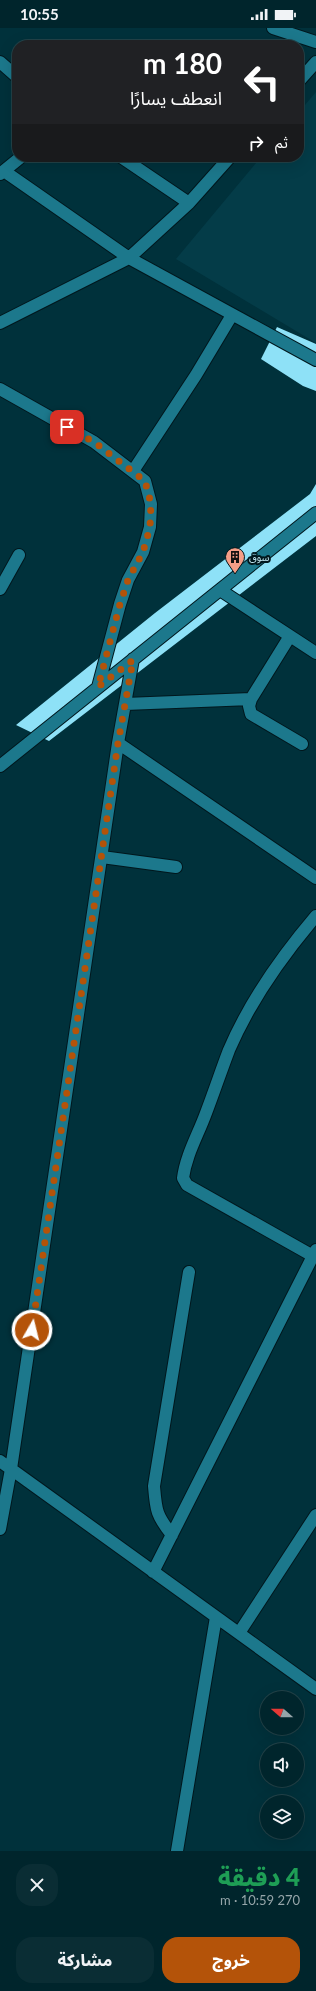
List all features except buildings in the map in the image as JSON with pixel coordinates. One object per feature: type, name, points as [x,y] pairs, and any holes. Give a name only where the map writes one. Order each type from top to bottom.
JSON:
[{"type":"street","points":[[273,28],[316,42]]},
{"type":"street","points":[[0,62],[12,73]]},
{"type":"street","points":[[304,75],[316,62]]},
{"type":"street","points":[[15,162],[2,172],[129,258],[316,360]]},
{"type":"street","points":[[129,162],[189,203]]},
{"type":"street","points":[[0,323],[129,258],[189,203],[226,162]]},
{"type":"street","points":[[133,471],[196,375],[232,315]]},
{"type":"street","points":[[0,389],[94,442],[145,481],[151,504],[150,527],[143,552],[128,580],[120,604],[98,687]]},
{"type":"street","points":[[0,766],[316,513]]},
{"type":"street","points":[[0,589],[20,555]]},
{"type":"street","points":[[220,590],[316,653]]},
{"type":"street","points":[[290,636],[251,699],[249,706],[251,714],[302,744]]},
{"type":"street","points":[[0,1529],[11,1469],[118,743],[133,660]]},
{"type":"street","points":[[125,704],[251,699]]},
{"type":"street","points":[[118,743],[316,878]]},
{"type":"street","points":[[102,857],[176,867]]},
{"type":"street","points":[[153,1572],[315,1253],[187,1185],[183,1178],[185,1162],[206,1115],[230,1049],[261,990],[292,945],[316,916]]},
{"type":"street","points":[[172,1535],[160,1520],[156,1506],[154,1486],[189,1272]]},
{"type":"street","points":[[0,1461],[316,1689]]},
{"type":"street","points":[[239,1633],[316,1515]]},
{"type":"street","points":[[177,1851],[216,1617]]},
{"type":"shaded area","points":[[316,92],[316,343],[176,259],[257,162],[304,162],[304,106]]},
{"type":"place","name":"سوق","points":[[235,574]]},
{"type":"route","points":[[32,1330],[118,743],[133,660],[98,687],[120,604],[128,580],[143,552],[150,527],[151,504],[145,481],[94,442],[67,427]]}]
